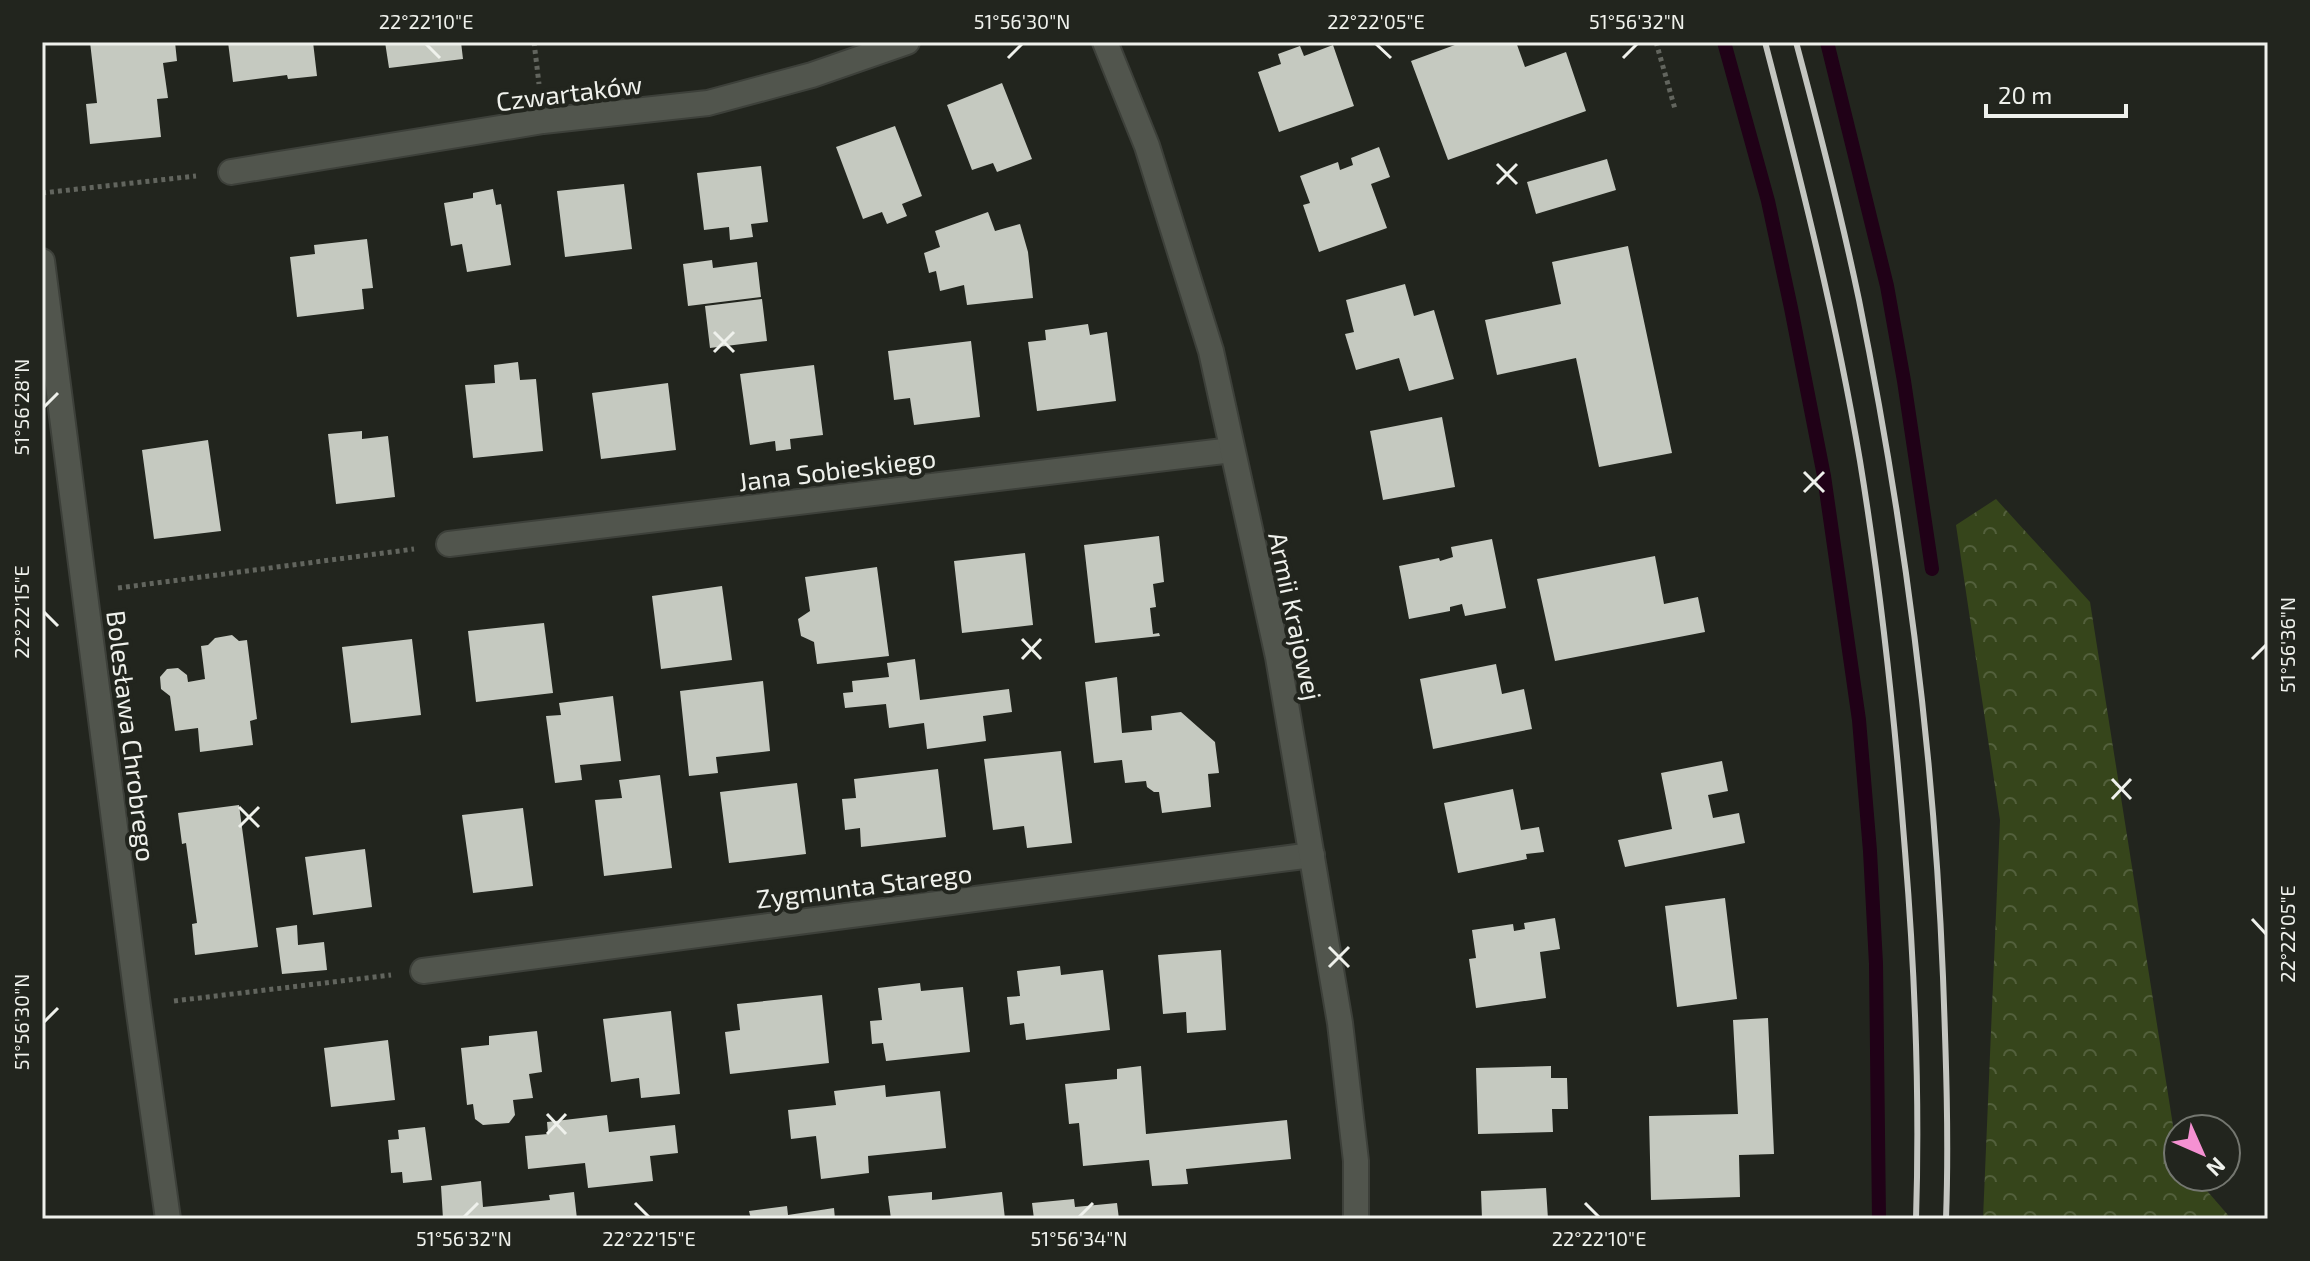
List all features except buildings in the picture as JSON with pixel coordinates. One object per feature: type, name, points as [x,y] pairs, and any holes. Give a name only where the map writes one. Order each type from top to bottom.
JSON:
[{"type":"street","name":"Czwartaków","points":[[231,172],[543,121],[708,103],[812,75],[907,42]]},
{"type":"street","name":"Armii Krajowej","points":[[1105,42],[1147,146],[1211,351],[1278,657],[1340,1023],[1356,1161],[1356,1219]]},
{"type":"street","name":"Bolesława Chrobrego","points":[[42,261],[168,1219]]},
{"type":"street","name":"Jana Sobieskiego","points":[[449,544],[1232,450]]},
{"type":"street","name":"Zygmunta Starego","points":[[423,971],[1312,855]]},
{"type":"path","points":[[1656,42],[1675,109]]},
{"type":"path","points":[[42,193],[231,172]]},
{"type":"path","points":[[86,592],[449,544]]},
{"type":"path","points":[[138,1006],[423,971]]},
{"type":"green space","points":[[1996,499],[2090,602],[2171,1113],[2162,1113],[2162,1193],[2209,1193],[2228,1219],[1983,1219],[2000,820],[1956,525]]},
{"type":"waterway","points":[[1724,42],[1768,201],[1791,308],[1824,476],[1859,720],[1876,964],[1879,1219]]},
{"type":"waterway","points":[[1827,42],[1887,286],[1932,569]]},
{"type":"railway","points":[[1765,42],[1805,198],[1840,355],[1868,509],[1881,607],[1897,753],[1912,943],[1917,1081],[1916,1219]]},
{"type":"railway","points":[[1796,42],[1859,300],[1890,468],[1914,637],[1939,892],[1947,1098],[1946,1219]]}]
